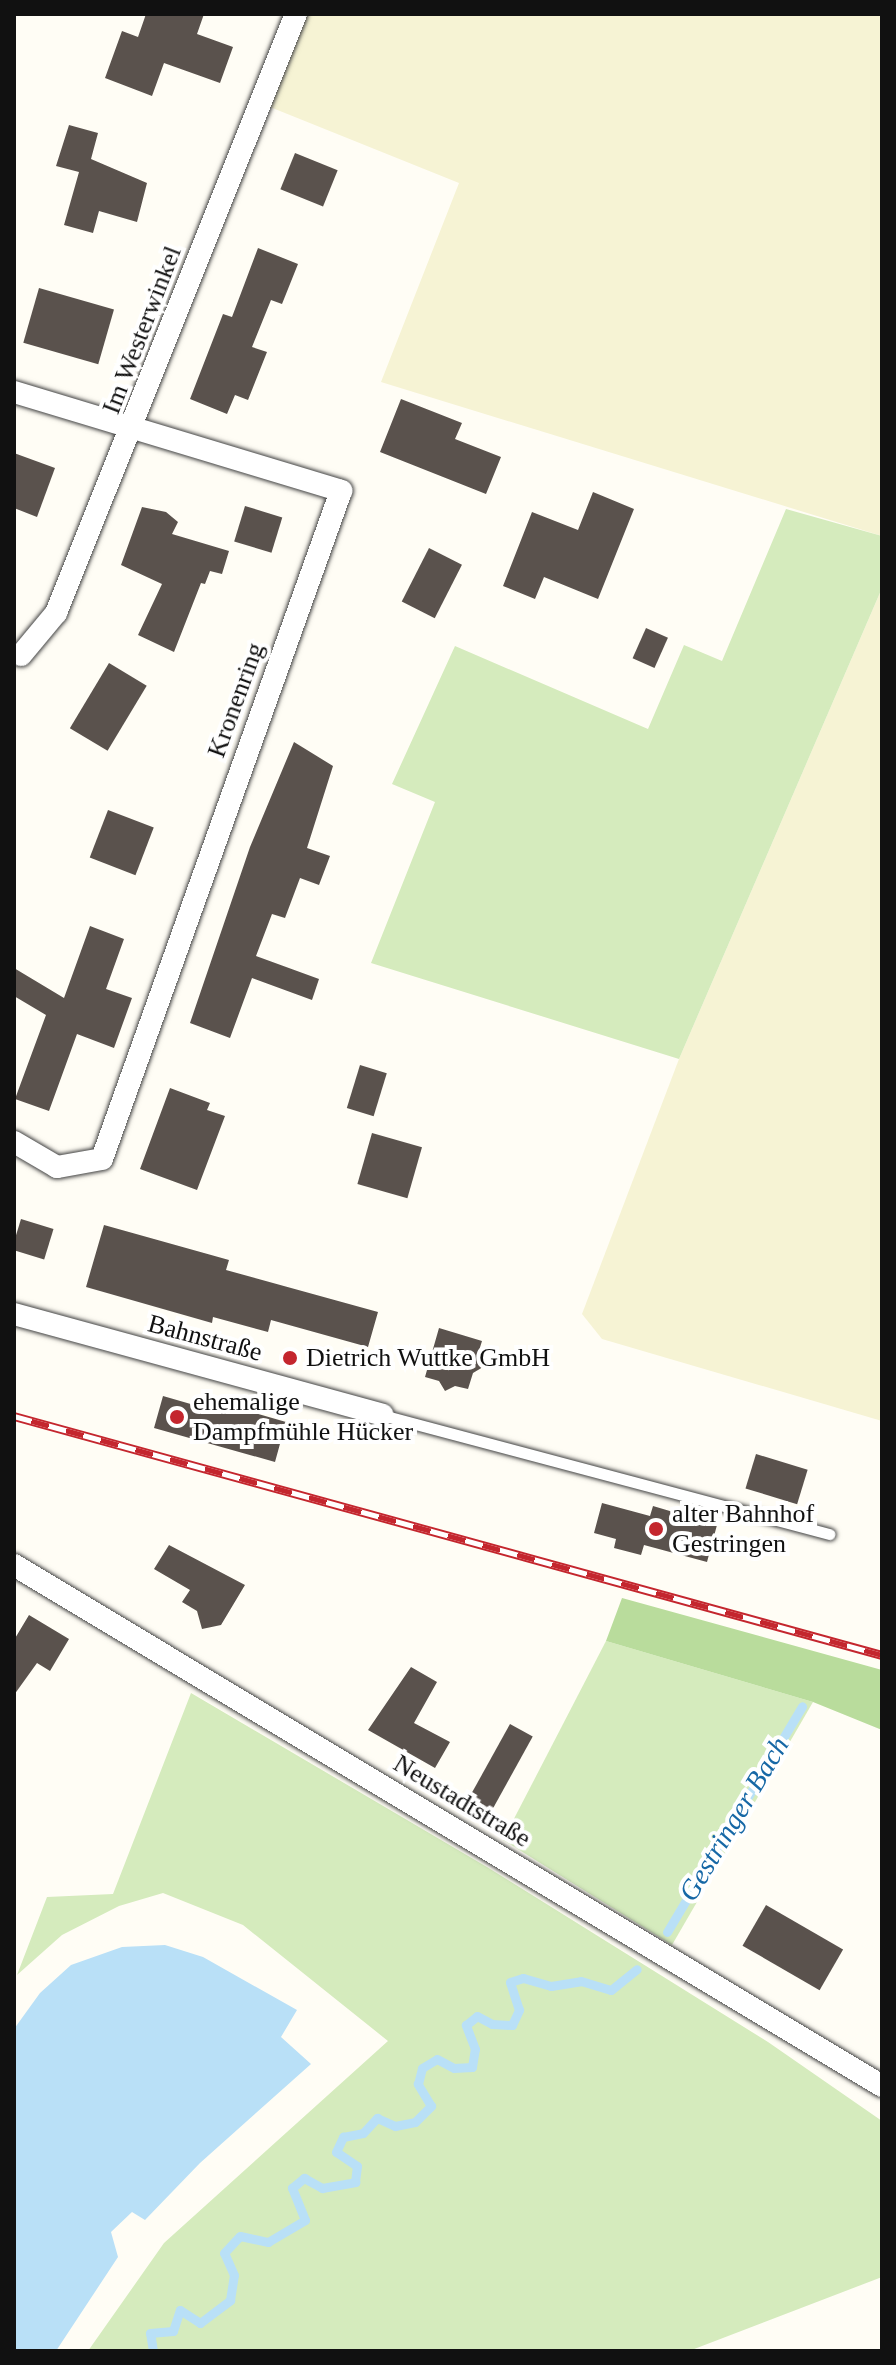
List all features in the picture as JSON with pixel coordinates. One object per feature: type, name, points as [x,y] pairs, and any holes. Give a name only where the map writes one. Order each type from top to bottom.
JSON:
[{"type":"street","name":"Im Westerwinkel","points":[[21,655],[56,613],[134,428],[296,14]]},
{"type":"street","name":"Kronenring","points":[[14,392],[341,491],[102,1159],[57,1167],[14,1142]]},
{"type":"street","name":"Bahnstraße","points":[[14,1314],[382,1415]]},
{"type":"street","name":"Neustadtstraße","points":[[14,1565],[882,2086]]},
{"type":"lane","points":[[382,1415],[829,1534]]},
{"type":"shaded area","points":[[306,14],[882,14],[882,536],[381,382],[459,183],[270,107]]},
{"type":"shaded area","points":[[882,588],[882,1421],[602,1339],[582,1314],[679,1059]]},
{"type":"green space","points":[[786,509],[882,536],[882,588],[679,1059],[371,963],[435,802],[392,784],[455,646],[648,729],[684,645],[722,661]]},
{"type":"green space","points":[[622,1598],[882,1670],[882,1730],[813,1702],[606,1641]]},
{"type":"green space","points":[[606,1641],[813,1702],[672,1945],[503,1840]]},
{"type":"green space","points":[[191,1693],[487,1867],[768,2042],[882,2121],[882,2277],[689,2351],[88,2351],[164,2243],[388,2041],[243,1925],[163,1893],[119,1906],[62,1935],[17,1975],[47,1897],[113,1894]]},
{"type":"water","points":[[165,1945],[203,1957],[297,2010],[281,2037],[311,2064],[200,2163],[145,2220],[132,2212],[111,2232],[118,2257],[56,2351],[14,2351],[14,2029],[40,1993],[71,1965],[122,1947]]},
{"type":"building","points":[[146,14],[204,14],[197,34],[233,47],[220,83],[164,63],[152,96],[105,78],[122,31],[138,37]]},
{"type":"building","points":[[69,125],[98,133],[91,159],[147,183],[137,222],[99,211],[93,233],[64,225],[79,172],[56,166]]},
{"type":"building","points":[[295,153],[338,170],[323,206],[280,189]]},
{"type":"building","points":[[258,248],[298,264],[282,304],[271,300],[252,347],[267,352],[248,400],[235,395],[227,414],[190,399],[223,314],[232,317]]},
{"type":"building","points":[[39,288],[114,309],[98,364],[23,343]]},
{"type":"building","points":[[401,399],[462,423],[455,439],[501,457],[486,494],[380,452]]},
{"type":"building","points":[[14,453],[55,468],[37,517],[14,508]]},
{"type":"building","points":[[593,492],[634,509],[598,599],[544,577],[535,599],[503,586],[532,512],[578,530]]},
{"type":"building","points":[[245,506],[282,517],[271,553],[234,541]]},
{"type":"building","points":[[142,507],[166,512],[178,522],[172,534],[229,551],[222,574],[210,571],[205,584],[201,583],[174,652],[138,635],[162,584],[121,565]]},
{"type":"building","points":[[429,548],[462,565],[435,618],[402,601]]},
{"type":"building","points":[[646,628],[668,638],[655,668],[633,658]]},
{"type":"building","points":[[109,663],[147,686],[108,751],[70,728]]},
{"type":"building","points":[[294,742],[333,766],[307,848],[330,856],[319,885],[300,878],[285,918],[272,914],[256,956],[319,979],[312,1000],[252,978],[230,1038],[190,1023],[250,847]]},
{"type":"building","points":[[108,810],[154,828],[135,875],[90,858]]},
{"type":"building","points":[[90,926],[124,939],[106,989],[132,998],[114,1048],[77,1034],[49,1111],[15,1099],[46,1015],[14,996],[14,968],[64,998]]},
{"type":"building","points":[[360,1065],[387,1073],[374,1116],[347,1108]]},
{"type":"building","points":[[170,1088],[210,1103],[207,1110],[225,1116],[197,1190],[140,1169]]},
{"type":"building","points":[[372,1133],[422,1147],[407,1198],[357,1184]]},
{"type":"building","points":[[21,1219],[54,1229],[44,1260],[14,1250]]},
{"type":"building","points":[[104,1225],[229,1260],[226,1270],[378,1312],[368,1347],[271,1320],[268,1332],[213,1317],[212,1323],[86,1287]]},
{"type":"building","points":[[439,1328],[482,1341],[477,1357],[483,1367],[473,1373],[468,1389],[455,1386],[445,1391],[439,1381],[425,1377]]},
{"type":"building","points":[[163,1396],[201,1407],[203,1398],[286,1422],[275,1462],[154,1428]]},
{"type":"building","points":[[756,1454],[808,1470],[797,1504],[745,1488]]},
{"type":"building","name":"alter Bahnhof Gestringen","points":[[602,1503],[650,1516],[653,1506],[717,1525],[707,1562],[644,1545],[641,1555],[614,1548],[616,1539],[594,1533]]},
{"type":"building","points":[[169,1545],[245,1585],[221,1625],[202,1629],[197,1611],[182,1602],[190,1590],[154,1569]]},
{"type":"building","points":[[29,1615],[69,1639],[50,1671],[37,1663],[14,1695],[14,1640]]},
{"type":"building","points":[[411,1667],[437,1682],[414,1723],[450,1742],[435,1768],[368,1730]]},
{"type":"building","points":[[510,1724],[533,1737],[489,1816],[466,1804]]},
{"type":"building","points":[[766,1905],[843,1949],[820,1990],[742,1946]]},
{"type":"waterway","name":"Gestringer Bach","points":[[667,1932],[802,1706]]},
{"type":"waterway","name":"Gestringer Bach","points":[[153,2351],[150,2333],[173,2331],[180,2310],[200,2323],[230,2300],[234,2275],[224,2253],[240,2236],[268,2242],[305,2220],[292,2188],[304,2178],[322,2188],[355,2182],[357,2166],[336,2152],[343,2137],[363,2133],[377,2118],[395,2126],[415,2122],[431,2106],[418,2084],[422,2068],[437,2059],[454,2068],[472,2067],[475,2049],[466,2025],[477,2016],[492,2024],[512,2025],[519,2010],[510,1982],[523,1978],[551,1986],[581,1981],[611,1990],[637,1969]]},
{"type":"railway","points":[[14,1416],[882,1655]]},
{"type":"place","name":"Dietrich Wuttke GmbH","points":[[290,1358]]},
{"type":"place","name":"ehemalige Dampfmühle Hücker","points":[[177,1417]]},
{"type":"place","name":"alter Bahnhof Gestringen","points":[[656,1529]]}]
